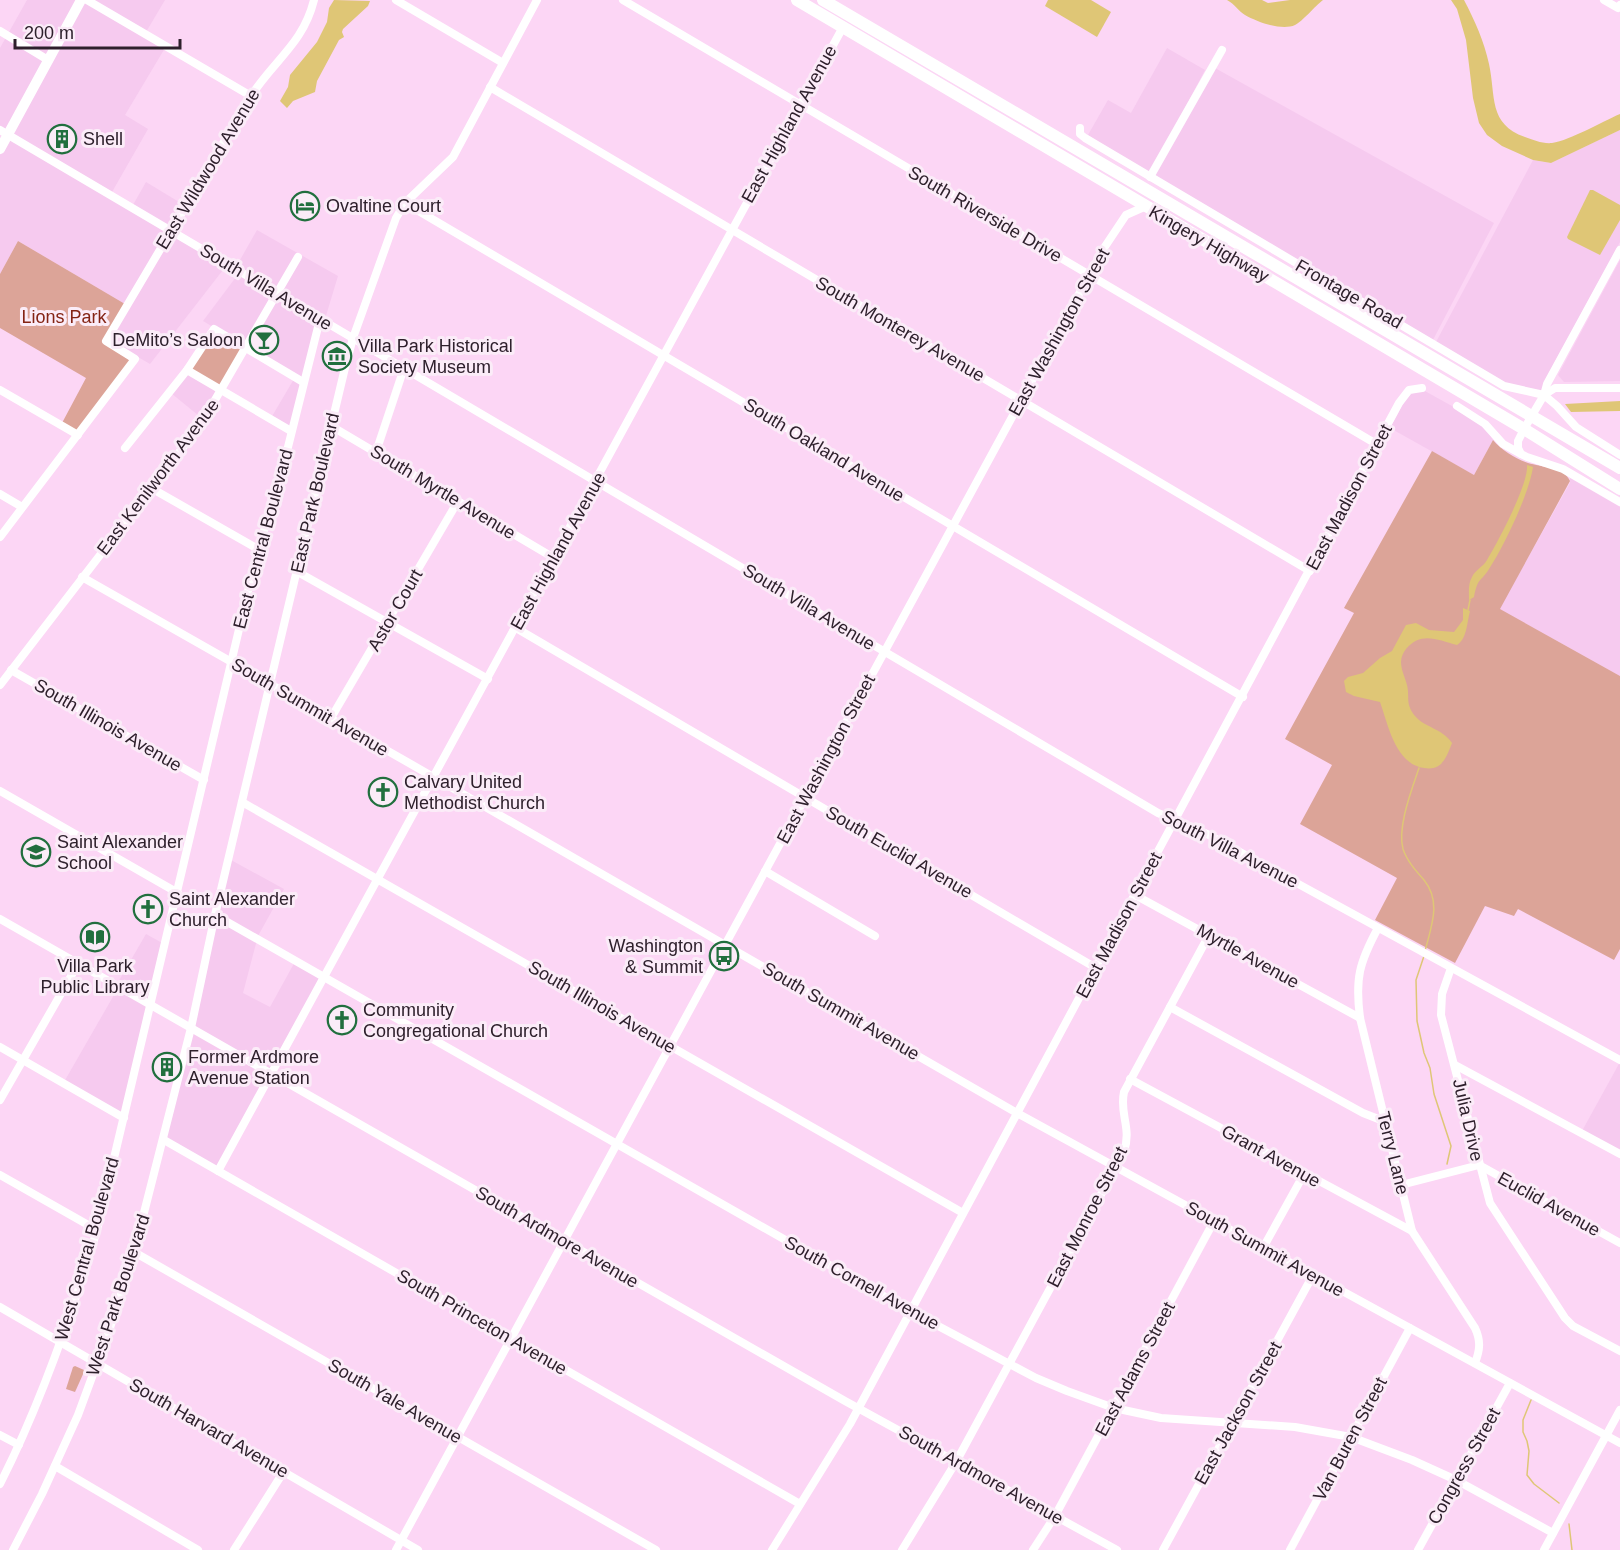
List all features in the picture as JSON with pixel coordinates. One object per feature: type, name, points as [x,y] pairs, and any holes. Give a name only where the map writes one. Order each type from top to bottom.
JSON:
[{"type":"highway","name":"Kingery Highway","points":[[797,0],[1144,207],[1524,429],[1620,489]]},
{"type":"highway","name":"Kingery Highway","points":[[823,0],[1620,468]]},
{"type":"main road","points":[[0,149],[4,132],[81,0]]},
{"type":"street","points":[[87,0],[251,96]]},
{"type":"street","name":"East Wildwood Avenue","points":[[78,435],[135,359],[106,341],[251,96],[267,73],[298,39],[309,18],[314,0]]},
{"type":"street","points":[[396,0],[503,63]]},
{"type":"street","name":"East Park Boulevard","points":[[190,1028],[353,338],[396,218],[405,203],[453,157],[537,0]]},
{"type":"street","name":"South Riverside Drive","points":[[623,0],[633,3],[799,104],[1378,445]]},
{"type":"street","points":[[1604,0],[1619,7]]},
{"type":"street","name":"East Highland Avenue","points":[[218,1171],[843,27]]},
{"type":"street","points":[[0,31],[48,60]]},
{"type":"street","points":[[1150,177],[1222,50]]},
{"type":"street","name":"South Monterey Avenue","points":[[490,87],[1310,571]]},
{"type":"street","name":"Frontage Road","points":[[1080,128],[1080,134],[1085,138],[1504,386],[1544,395]]},
{"type":"street","name":"South Villa Avenue","points":[[4,132],[1158,813],[1208,834],[1620,1060]]},
{"type":"street","points":[[1126,196],[1126,215],[1144,207]]},
{"type":"street","name":"South Oakland Avenue","points":[[405,203],[1243,697]]},
{"type":"street","name":"East Washington Street","points":[[396,1550],[1089,275],[1126,215]]},
{"type":"street","points":[[1521,454],[1518,441],[1620,250]]},
{"type":"street","name":"East Kenilworth Avenue","points":[[0,685],[201,424],[298,257]]},
{"type":"street","name":"East Central Boulevard","points":[[151,1006],[258,549],[277,491],[320,319]]},
{"type":"street","points":[[125,448],[187,370],[214,330],[303,382]]},
{"type":"street","points":[[376,452],[404,368]]},
{"type":"street","points":[[187,370],[291,431]]},
{"type":"street","name":"East Madison Street","points":[[772,1550],[850,1424],[1399,404],[1409,390],[1422,388]]},
{"type":"street","points":[[1544,395],[1555,388],[1620,388]]},
{"type":"street","points":[[0,390],[78,435],[0,537]]},
{"type":"street","points":[[1544,395],[1576,427],[1620,455]]},
{"type":"street","points":[[1457,406],[1485,424],[1503,444],[1527,458],[1563,469],[1620,502]]},
{"type":"street","name":"South Myrtle Avenue","points":[[331,426],[554,558]]},
{"type":"street","points":[[151,488],[258,549]]},
{"type":"street","points":[[0,494],[22,507]]},
{"type":"street","name":"Astor Court","points":[[331,718],[458,501]]},
{"type":"street","points":[[296,572],[488,680]]},
{"type":"street","name":"South Summit Avenue","points":[[82,577],[1017,1113],[1620,1443]]},
{"type":"street","name":"South Euclid Avenue","points":[[516,628],[1096,968]]},
{"type":"street","name":"South Illinois Avenue","points":[[11,670],[204,780]]},
{"type":"street","points":[[0,791],[178,892]]},
{"type":"street","name":"South Illinois Avenue","points":[[242,802],[963,1213]]},
{"type":"street","points":[[765,871],[875,936]]},
{"type":"street","name":"Myrtle Avenue","points":[[1135,895],[1360,1018]]},
{"type":"street","name":"South Cornell Avenue","points":[[215,915],[910,1311],[1053,1386],[1114,1408],[1161,1418],[1188,1422],[1295,1427],[1352,1437],[1456,1480],[1553,1533]]},
{"type":"street","name":"South Ardmore Avenue","points":[[0,919],[857,1408],[1117,1550]]},
{"type":"street","name":"Terry Lane","points":[[1378,928],[1359,968],[1360,1018],[1412,1231],[1475,1328],[1480,1350],[1474,1363]]},
{"type":"street","name":"East Monroe Street","points":[[902,1550],[956,1462],[1116,1167],[1127,1143],[1128,1129],[1123,1110],[1123,1097],[1130,1079],[1209,935]]},
{"type":"street","points":[[0,1101],[78,964]]},
{"type":"street","name":"Julia Drive","points":[[1451,969],[1442,994],[1441,1015],[1490,1203],[1569,1323],[1620,1351]]},
{"type":"street","name":"West Central Boulevard","points":[[0,1484],[19,1445],[61,1342],[97,1230],[151,1006]]},
{"type":"street","points":[[1170,1007],[1363,1113],[1386,1122]]},
{"type":"street","name":"West Park Boulevard","points":[[13,1550],[55,1466],[98,1363],[134,1252],[164,1140],[190,1028]]},
{"type":"street","points":[[0,1047],[124,1118]]},
{"type":"street","points":[[1455,1065],[1620,1154]]},
{"type":"street","name":"Grant Avenue","points":[[1130,1079],[1412,1231]]},
{"type":"street","name":"South Princeton Avenue","points":[[164,1140],[800,1504]]},
{"type":"street","points":[[1401,1185],[1479,1166]]},
{"type":"street","name":"Euclid Avenue","points":[[1479,1166],[1620,1243]]},
{"type":"street","points":[[1263,1248],[1304,1174]]},
{"type":"street","points":[[0,1175],[97,1230]]},
{"type":"street","name":"East Adams Street","points":[[1033,1550],[1055,1516],[1215,1221]]},
{"type":"street","name":"South Yale Avenue","points":[[134,1252],[656,1550]]},
{"type":"street","name":"East Jackson Street","points":[[1163,1550],[1313,1275]]},
{"type":"street","name":"South Harvard Avenue","points":[[0,1307],[418,1550]]},
{"type":"street","name":"Van Buren Street","points":[[1290,1550],[1410,1328]]},
{"type":"street","name":"Congress Street","points":[[1418,1550],[1510,1383]]},
{"type":"street","points":[[1544,1550],[1620,1410]]},
{"type":"street","points":[[0,1435],[19,1445]]},
{"type":"street","points":[[55,1466],[198,1550]]},
{"type":"street","points":[[234,1550],[284,1471]]},
{"type":"shaded area","points":[[27,0],[78,0],[8,131],[0,127],[0,48]]},
{"type":"shaded area","points":[[82,0],[165,48],[125,115],[148,129],[112,192],[11,133]]},
{"type":"shaded area","points":[[92,0],[165,0],[146,32]]},
{"type":"shaded area","points":[[334,0],[370,1],[368,6],[343,29],[344,37],[339,40],[317,81],[315,92],[293,101],[287,108],[280,101],[288,87],[290,75],[317,42]]},
{"type":"shaded area","points":[[1048,0],[1091,0],[1111,12],[1097,37],[1045,6]]},
{"type":"shaded area","points":[[1227,0],[1262,0],[1268,3],[1323,0],[1298,23],[1290,27],[1283,27],[1250,18]]},
{"type":"shaded area","points":[[1451,0],[1464,0],[1482,39],[1496,108],[1505,125],[1525,137],[1545,143],[1577,135],[1620,114],[1620,130],[1551,163],[1533,160],[1502,146],[1487,135],[1479,123],[1473,98],[1466,40],[1457,9]]},
{"type":"shaded area","points":[[1167,48],[1205,70],[1150,174],[1088,135],[1108,100],[1131,113]]},
{"type":"shaded area","points":[[1215,68],[1494,223],[1433,340],[1153,175]]},
{"type":"shaded area","points":[[1620,130],[1620,242],[1545,380],[1542,392],[1503,384],[1436,342],[1533,160],[1551,163]]},
{"type":"shaded area","points":[[9,138],[168,231],[125,304],[18,241],[0,274],[0,155]]},
{"type":"shaded area","points":[[146,182],[184,205],[171,228],[133,205]]},
{"type":"shaded area","points":[[1590,190],[1620,205],[1620,220],[1600,255],[1567,237]]},
{"type":"shaded area","points":[[257,230],[338,276],[325,319],[236,267]]},
{"type":"shaded area","points":[[172,233],[226,266],[150,364],[109,340]]},
{"type":"shaded area","points":[[1620,260],[1620,381],[1564,382],[1558,375]]},
{"type":"shaded area","points":[[239,273],[318,319],[302,380],[203,321]]},
{"type":"shaded area","points":[[188,372],[220,392],[204,420],[171,393]]},
{"type":"shaded area","points":[[294,379],[301,383],[290,429],[271,418]]},
{"type":"shaded area","points":[[1423,390],[1479,421],[1488,431],[1493,440],[1474,475],[1390,428],[1408,395]]},
{"type":"shaded area","points":[[1620,401],[1620,411],[1571,412],[1565,404]]},
{"type":"shaded area","points":[[1527,465],[1533,467],[1531,478],[1515,520],[1495,559],[1478,583],[1474,597],[1469,600],[1471,580],[1475,572],[1487,560],[1505,527],[1523,485]]},
{"type":"shaded area","points":[[1570,478],[1620,507],[1620,676],[1499,609],[1570,483]]},
{"type":"shaded area","points":[[1463,608],[1470,611],[1465,635],[1457,645],[1430,638],[1418,640],[1412,643],[1401,658],[1409,704],[1415,716],[1443,734],[1452,743],[1439,765],[1424,768],[1414,765],[1399,751],[1380,702],[1346,692],[1344,681],[1348,677],[1363,673],[1392,651],[1406,625],[1416,623],[1429,630],[1454,632],[1463,620]]},
{"type":"shaded area","points":[[231,860],[284,889],[258,936],[243,993],[270,1007],[297,958],[329,976],[218,1175],[164,1143]]},
{"type":"shaded area","points":[[146,934],[164,944],[150,1003],[117,984]]},
{"type":"shaded area","points":[[118,988],[149,1007],[123,1116],[64,1082]]},
{"type":"shaded area","points":[[1620,1062],[1620,1152],[1582,1131]]},
{"type":"green space","name":"Lions Park","points":[[18,241],[125,304],[102,342],[131,361],[77,432],[62,423],[86,378],[0,328],[0,274]]},
{"type":"green space","points":[[214,332],[244,350],[221,388],[190,370]]},
{"type":"green space","points":[[1493,440],[1514,457],[1558,470],[1570,481],[1500,609],[1620,676],[1620,949],[1614,960],[1518,909],[1514,916],[1485,906],[1455,963],[1375,920],[1397,878],[1300,824],[1332,765],[1285,739],[1354,613],[1344,608],[1432,451],[1474,475]]},
{"type":"green space","points":[[75,1366],[84,1372],[75,1392],[66,1389]]},
{"type":"waterway","points":[[1468,610],[1470,600]]},
{"type":"waterway","points":[[1419,768],[1406,808],[1402,840],[1407,858],[1424,880],[1433,897],[1434,915],[1425,951]]},
{"type":"waterway","points":[[1424,956],[1416,980],[1417,1021],[1430,1068],[1434,1094],[1451,1146],[1447,1164]]},
{"type":"waterway","points":[[1531,1400],[1523,1420],[1523,1432],[1529,1451],[1527,1475],[1534,1484],[1559,1503]]},
{"type":"waterway","points":[[1569,1524],[1572,1550]]},
{"type":"place","name":"Shell","points":[[62,139]]},
{"type":"place","name":"Ovaltine Court","points":[[305,206]]},
{"type":"place","name":"DeMito’s Saloon","points":[[264,340]]},
{"type":"place","name":"Villa Park Historical Society Museum","points":[[337,356]]},
{"type":"place","name":"Calvary United Methodist Church","points":[[383,792]]},
{"type":"place","name":"Saint Alexander School","points":[[36,852]]},
{"type":"place","name":"Saint Alexander Church","points":[[148,909]]},
{"type":"place","name":"Villa Park Public Library","points":[[95,937]]},
{"type":"place","name":"Washington & Summit","points":[[724,956]]},
{"type":"place","name":"Community Congregational Church","points":[[342,1020]]},
{"type":"place","name":"Former Ardmore Avenue Station","points":[[167,1067]]}]
